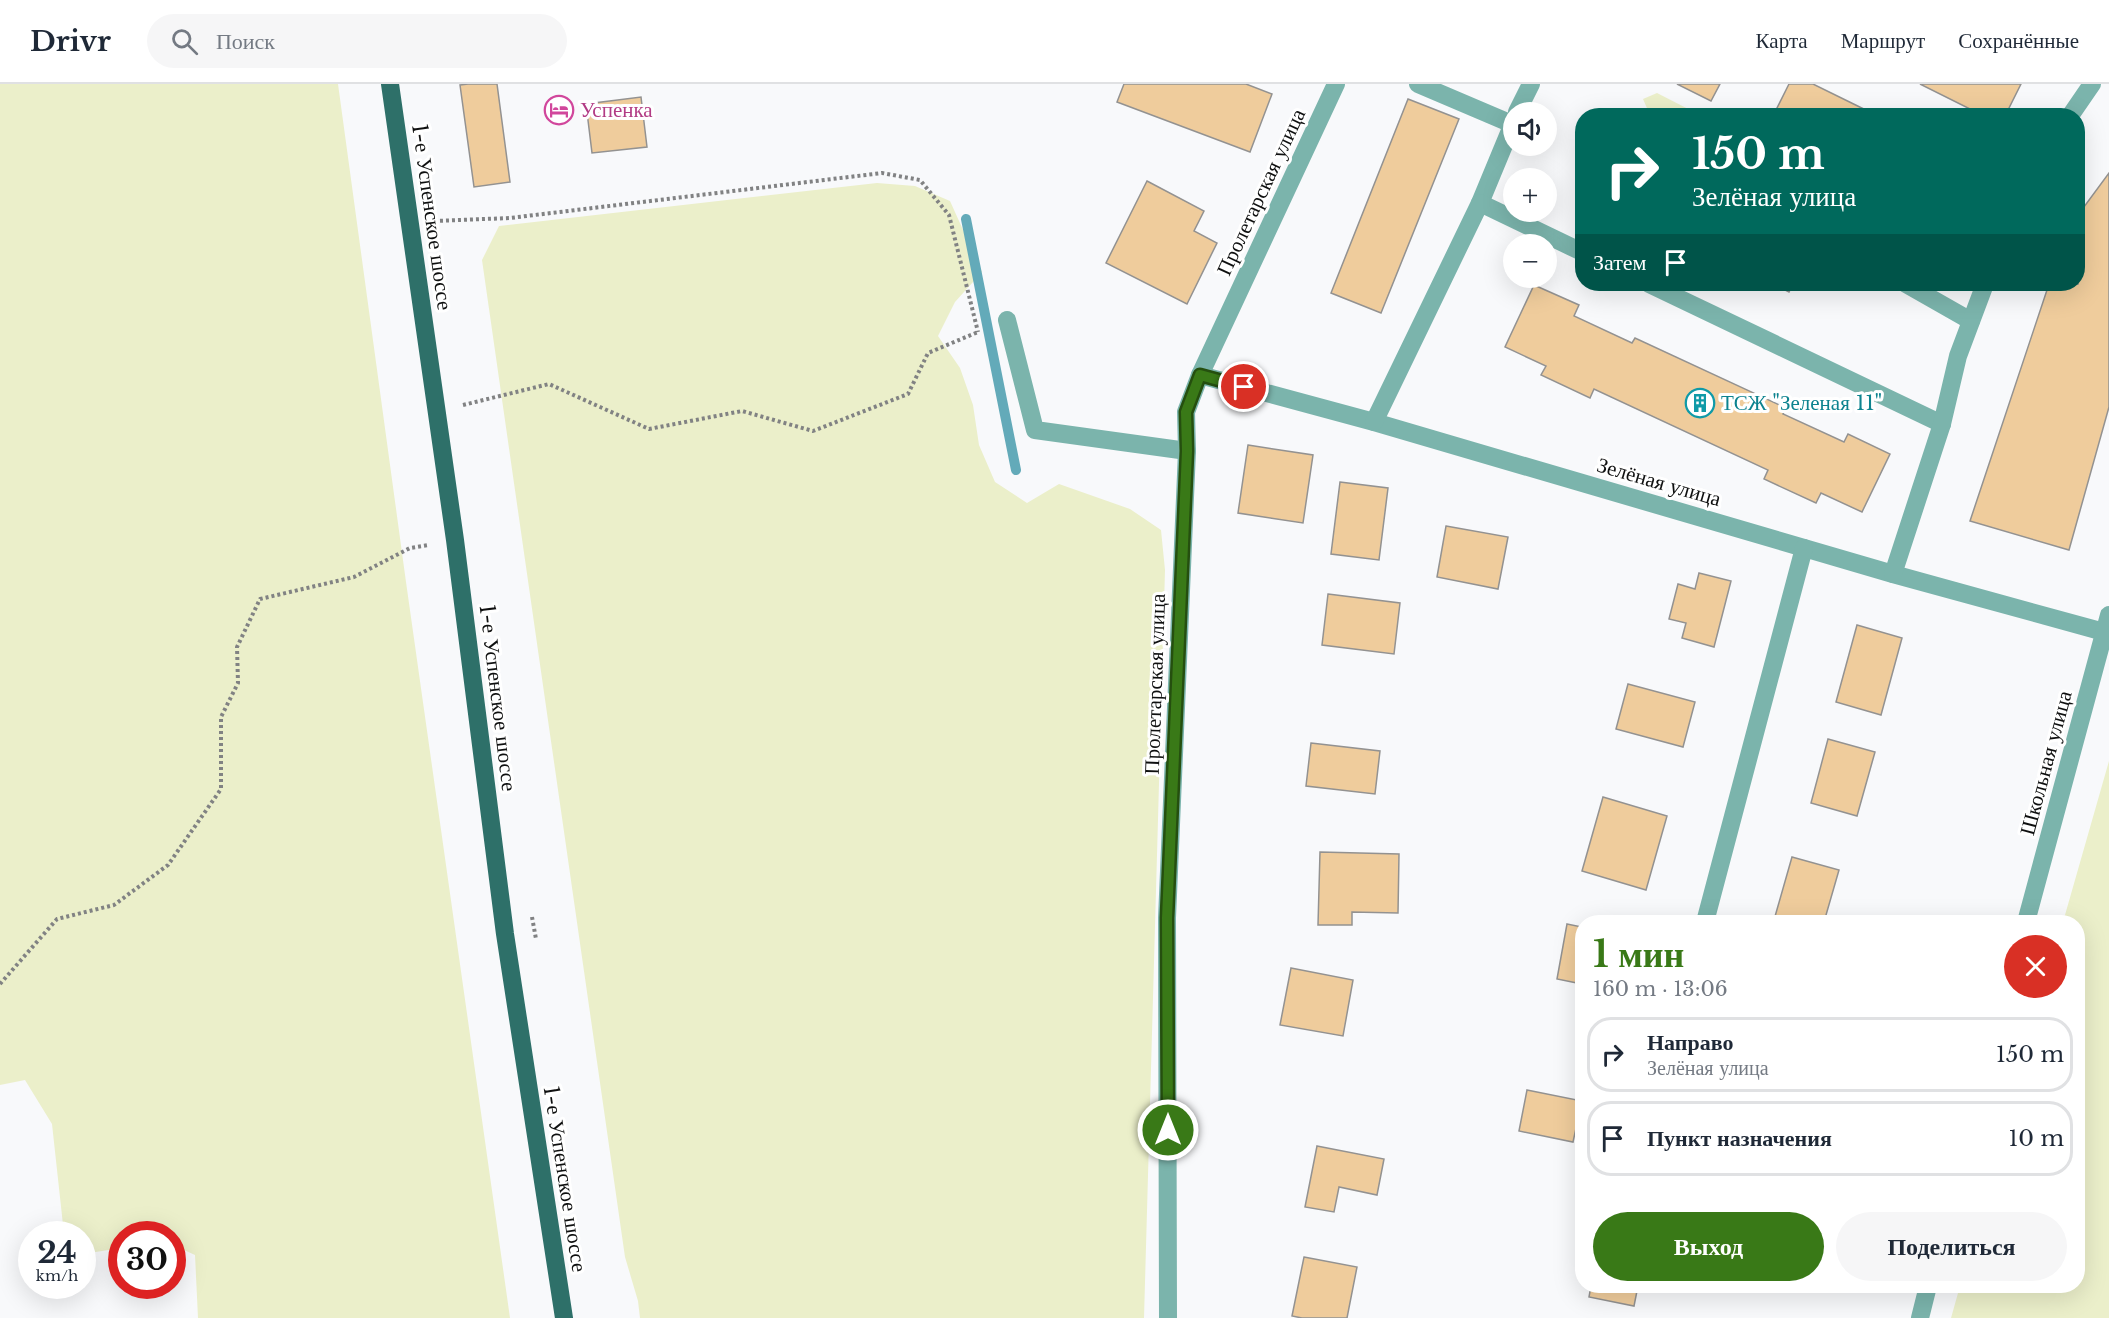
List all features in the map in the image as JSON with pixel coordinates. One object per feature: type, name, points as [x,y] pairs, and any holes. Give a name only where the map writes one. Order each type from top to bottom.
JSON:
[{"type":"main road","name":"1-е Успенское шоссе","points":[[390,84],[455,540],[505,934],[564,1318]]},
{"type":"street","name":"Пролетарская улица","points":[[1168,1318],[1167,918],[1187,451],[1186,412],[1200,375],[1336,84]]},
{"type":"street","points":[[1418,84],[1503,115]]},
{"type":"street","points":[[1522,102],[1531,84]]},
{"type":"street","points":[[2076,108],[2092,84]]},
{"type":"street","points":[[1374,422],[1480,203],[1503,146]]},
{"type":"street","points":[[1480,203],[1575,249]]},
{"type":"street","points":[[1664,291],[1942,424]]},
{"type":"street","points":[[1918,291],[1971,321]]},
{"type":"street","points":[[1893,574],[1942,424],[1958,356],[1982,291]]},
{"type":"street","points":[[1007,320],[1035,430],[1187,451]]},
{"type":"street","name":"Зелёная улица","points":[[1200,375],[1374,422],[1893,574],[2107,623]]},
{"type":"street","points":[[1707,915],[1804,548]]},
{"type":"street","name":"Школьная улица","points":[[2028,915],[2107,623]]},
{"type":"street","points":[[1920,1318],[1927,1293]]},
{"type":"path","points":[[410,222],[510,218],[882,173],[920,180],[949,215],[978,333]]},
{"type":"path","points":[[463,405],[549,384],[649,429],[742,411],[813,431],[908,394],[928,353],[983,330]]},
{"type":"path","points":[[0,984],[57,919],[114,905],[168,865],[221,789],[221,717],[238,683],[237,646],[260,599],[354,577],[410,548],[455,540]]},
{"type":"green space","points":[[0,84],[338,84],[510,1318],[198,1318],[195,1255],[186,1251],[186,1221],[108,1221],[108,1250],[96,1252],[96,1221],[63,1221],[52,1124],[25,1080],[0,1085]]},
{"type":"green space","points":[[1657,93],[1686,108],[1647,108],[1643,99]]},
{"type":"green space","points":[[877,183],[915,186],[950,201],[982,272],[955,302],[938,336],[960,368],[973,405],[979,445],[995,482],[1027,503],[1059,484],[1130,509],[1161,530],[1165,570],[1144,1318],[640,1318],[638,1301],[625,1257],[482,260],[499,226]]},
{"type":"green space","points":[[2109,761],[2109,1318],[1951,1318],[1958,1293],[2085,1293],[2085,915],[2065,915]]},
{"type":"building","points":[[497,84],[510,182],[474,187],[460,85]]},
{"type":"building","points":[[1124,84],[1246,84],[1272,94],[1250,152],[1117,102]]},
{"type":"building","points":[[1677,84],[1720,84],[1711,101]]},
{"type":"building","points":[[1789,84],[1813,84],[1862,108],[1777,108]]},
{"type":"building","points":[[1920,84],[2021,84],[2009,108],[1968,108]]},
{"type":"building","points":[[641,97],[647,147],[592,153],[586,104]]},
{"type":"building","points":[[1408,99],[1459,119],[1381,313],[1331,293]]},
{"type":"building","points":[[2109,173],[2109,407],[2069,550],[1970,521],[2047,291],[2085,291],[2085,206]]},
{"type":"building","points":[[1147,181],[1204,211],[1194,231],[1217,243],[1187,304],[1106,263]]},
{"type":"building","name":"ТСЖ \"Зеленая 11\"","points":[[1533,288],[1541,288],[1579,305],[1574,316],[1632,343],[1635,338],[1786,408],[1783,414],[1844,442],[1848,434],[1890,454],[1862,512],[1821,493],[1816,503],[1764,479],[1768,470],[1594,389],[1590,398],[1541,375],[1546,366],[1505,347]]},
{"type":"building","points":[[1248,445],[1313,455],[1303,523],[1238,513]]},
{"type":"building","points":[[1340,482],[1388,488],[1379,560],[1331,554]]},
{"type":"building","points":[[1446,526],[1508,537],[1498,589],[1437,577]]},
{"type":"building","points":[[1699,573],[1731,581],[1714,647],[1682,638],[1686,623],[1669,619],[1678,584],[1695,589]]},
{"type":"building","points":[[1328,594],[1400,603],[1394,654],[1322,645]]},
{"type":"building","points":[[1857,625],[1902,638],[1881,715],[1836,702]]},
{"type":"building","points":[[1628,684],[1695,702],[1683,747],[1616,729]]},
{"type":"building","points":[[1828,739],[1875,752],[1857,816],[1811,803]]},
{"type":"building","points":[[1311,743],[1380,751],[1375,794],[1306,786]]},
{"type":"building","points":[[1603,797],[1667,816],[1646,890],[1582,871]]},
{"type":"building","points":[[1320,852],[1399,854],[1398,913],[1352,912],[1352,925],[1318,925]]},
{"type":"building","points":[[1792,857],[1839,870],[1826,915],[1775,915]]},
{"type":"building","points":[[1567,924],[1575,926],[1575,983],[1557,979]]},
{"type":"building","points":[[1291,968],[1353,980],[1343,1036],[1280,1025]]},
{"type":"building","points":[[1527,1090],[1575,1100],[1573,1142],[1519,1131]]},
{"type":"building","points":[[1317,1146],[1384,1159],[1377,1195],[1339,1187],[1334,1212],[1305,1207]]},
{"type":"building","points":[[1304,1257],[1357,1267],[1347,1318],[1292,1316]]},
{"type":"building","points":[[1590,1293],[1637,1293],[1634,1306],[1589,1297]]},
{"type":"waterway","points":[[966,219],[1016,470]]},
{"type":"place","name":"Успенка","points":[[559,110]]},
{"type":"place","name":"ТСЖ \"Зеленая 11\"","points":[[1700,403]]},
{"type":"route","points":[[1168,1130],[1167,918],[1187,451],[1186,412],[1200,375],[1244,387]]}]
